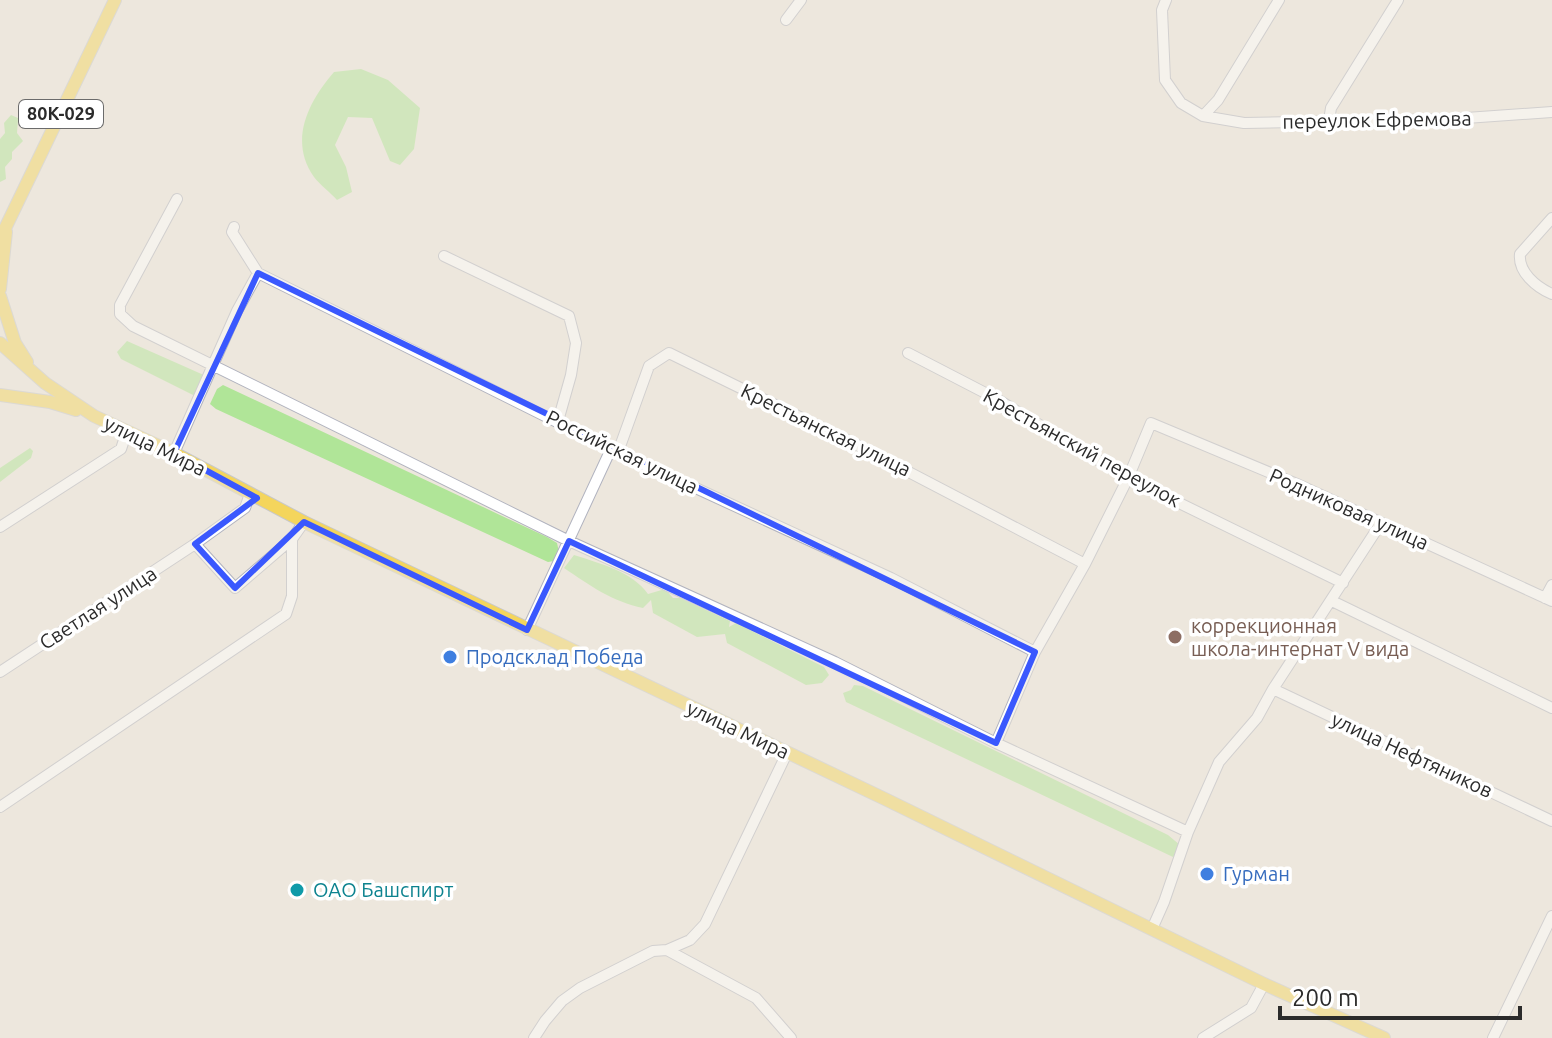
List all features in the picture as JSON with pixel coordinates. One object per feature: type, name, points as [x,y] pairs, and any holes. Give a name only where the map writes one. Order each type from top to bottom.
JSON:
[{"type":"main road","name":"80К-029","points":[[0,289],[2,234],[115,0]]},
{"type":"main road","points":[[0,296],[15,343],[45,383]]},
{"type":"main road","points":[[0,343],[45,383],[94,416]]},
{"type":"main road","points":[[0,395],[39,400],[94,416]]},
{"type":"main road","points":[[0,401],[39,400]]},
{"type":"main road","name":"улица Мира","points":[[94,416],[527,630],[1264,984],[1384,1038]]},
{"type":"street","points":[[786,20],[801,0]]},
{"type":"street","points":[[1166,0],[1162,10],[1165,80],[1181,103],[1203,116],[1218,100],[1279,0]]},
{"type":"street","points":[[1329,120],[1331,108],[1398,0]]},
{"type":"street","name":"переулок Ефремова","points":[[1203,116],[1244,123],[1452,119],[1552,112]]},
{"type":"street","points":[[177,199],[120,305],[120,314],[133,326],[569,541],[835,662],[996,743],[1188,832]]},
{"type":"street","points":[[1552,218],[1520,254],[1521,269],[1543,290],[1552,294]]},
{"type":"street","points":[[174,453],[237,311],[258,273],[232,232],[234,227]]},
{"type":"street","points":[[444,256],[569,316],[576,343],[558,421]]},
{"type":"street","name":"Российская улица","points":[[258,273],[614,450],[891,578],[1035,652]]},
{"type":"street","name":"Крестьянская улица","points":[[614,450],[649,366],[669,353],[857,445],[1085,564]]},
{"type":"street","name":"Крестьянский переулок","points":[[908,353],[995,398],[1128,478],[1343,583]]},
{"type":"street","name":"Родниковая улица","points":[[1128,478],[1151,423],[1297,484],[1549,599],[1552,585]]},
{"type":"street","points":[[0,527],[121,449],[127,431]]},
{"type":"street","points":[[527,630],[614,450]]},
{"type":"street","points":[[996,743],[1035,652],[1085,564],[1128,478]]},
{"type":"street","name":"Светлая улица","points":[[0,672],[195,544],[245,508],[250,494]]},
{"type":"street","points":[[195,544],[235,588],[292,539],[304,522]]},
{"type":"street","points":[[1152,929],[1188,832],[1219,762],[1257,718],[1381,523]]},
{"type":"street","points":[[0,807],[286,614],[292,596],[292,539]]},
{"type":"street","points":[[1332,601],[1552,708]]},
{"type":"street","name":"улица Нефтяников","points":[[1273,689],[1552,821]]},
{"type":"street","points":[[534,1038],[562,1001],[580,988],[653,951],[667,950],[690,940],[705,924],[787,753]]},
{"type":"street","points":[[1493,1038],[1552,916]]},
{"type":"street","points":[[667,950],[756,998],[791,1038]]},
{"type":"street","points":[[1203,1038],[1251,1008],[1264,984]]},
{"type":"highlighted area","points":[[258,273],[1035,652],[996,743],[569,541],[527,630],[304,522],[235,588],[195,544],[257,498],[174,453]]},
{"type":"green space","points":[[361,69],[388,80],[420,108],[414,149],[400,165],[390,161],[372,118],[348,117],[335,145],[346,167],[352,192],[337,200],[316,180],[306,163],[302,135],[310,108],[334,72]]},
{"type":"green space","points":[[27,104],[35,110],[38,122],[29,127],[22,125],[18,119],[17,133],[23,141],[12,152],[12,159],[5,167],[6,179],[0,182],[0,139],[5,133],[4,123],[11,115],[18,118]]},
{"type":"green space","points":[[127,341],[206,376],[195,396],[121,359],[117,352]]},
{"type":"green space","points":[[223,385],[547,537],[557,543],[559,552],[554,561],[548,562],[216,409],[210,404],[217,389]]},
{"type":"green space","points":[[30,448],[33,451],[31,458],[0,482],[0,468]]},
{"type":"green space","points":[[574,555],[625,574],[648,594],[665,589],[673,598],[680,598],[730,621],[729,627],[736,623],[824,667],[829,675],[822,683],[806,685],[727,643],[725,634],[697,637],[653,613],[651,600],[643,608],[611,597],[564,568]]},
{"type":"green space","points":[[854,685],[863,686],[1168,835],[1180,845],[1179,853],[1173,857],[846,702],[843,693]]},
{"type":"place","name":"коррекционная школа-интернат V вида","points":[[1175,637]]},
{"type":"place","name":"Продсклад Победа","points":[[450,657]]},
{"type":"place","name":"Гурман","points":[[1207,874]]},
{"type":"place","name":"ОАО Башспирт","points":[[297,890]]}]
